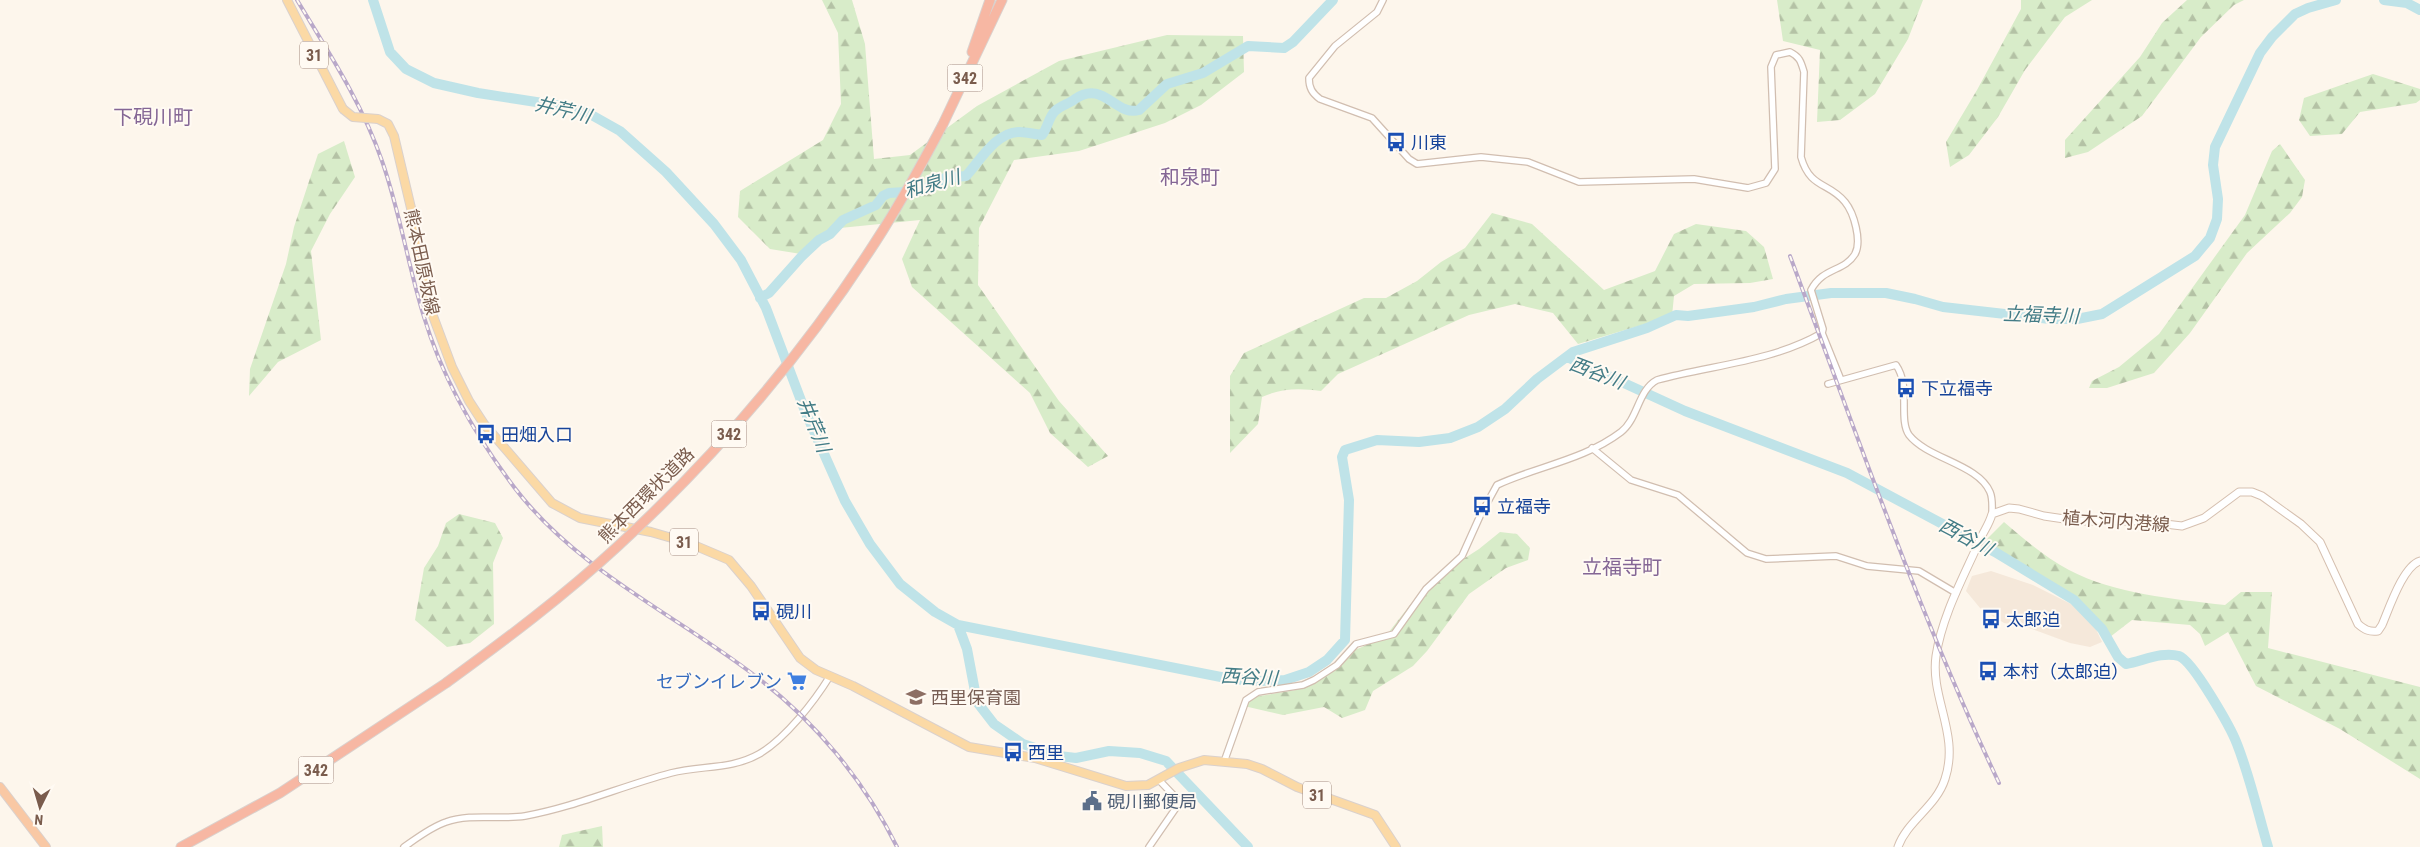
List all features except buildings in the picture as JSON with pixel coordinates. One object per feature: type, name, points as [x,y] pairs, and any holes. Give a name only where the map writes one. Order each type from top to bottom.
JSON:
[{"type":"highway","points":[[944,124],[984,22],[990,0]]},
{"type":"highway","name":"熊本西環状道路","points":[[181,847],[280,793],[446,684],[517,631],[618,547],[718,445],[769,388],[846,284],[883,230],[944,124],[1002,0]]},
{"type":"highway","points":[[987,32],[1008,0]]},
{"type":"highway","points":[[0,787],[46,847]]},
{"type":"main road","name":"熊本田原坂線","points":[[287,0],[342,110],[353,117],[378,119],[388,124],[394,136],[417,237],[424,288],[437,331],[469,401],[500,444],[545,497],[570,514],[652,532],[698,546],[729,560],[751,586],[800,658],[816,670],[968,747],[1036,758],[1126,786],[1148,785],[1179,768],[1204,760],[1247,764],[1262,769],[1296,788],[1369,812],[1381,822],[1396,847]]},
{"type":"main road","name":"植木河内港線","points":[[1992,514],[2008,508],[2078,521],[2140,521],[2182,526],[2204,518],[2239,492],[2252,492],[2262,496],[2301,524],[2320,542],[2358,624],[2365,630],[2372,632],[2378,631],[2412,565],[2420,562]]},
{"type":"main road","points":[[1898,847],[1902,837],[1937,798],[1949,766],[1948,731],[1938,688],[1936,657],[1942,632],[1956,593],[1992,514]]},
{"type":"street","points":[[1383,0],[1377,12],[1335,46],[1310,78],[1309,84],[1314,94],[1320,99],[1372,118],[1409,159],[1417,164],[1481,157],[1528,162],[1579,182],[1694,179],[1756,187],[1766,182],[1775,169],[1771,67],[1776,55],[1790,52],[1796,55],[1800,59],[1804,72],[1801,157],[1804,168],[1811,178],[1845,202],[1852,214],[1858,244],[1856,252],[1850,261],[1824,274],[1816,280],[1811,290],[1824,329],[1822,333],[1841,380]]},
{"type":"street","points":[[1224,762],[1246,700],[1249,697],[1258,692],[1303,685],[1337,665],[1356,644],[1394,634],[1426,589],[1462,556],[1480,516],[1498,485],[1561,463],[1623,431],[1632,419],[1647,387],[1657,380],[1788,348],[1822,333]]},
{"type":"street","points":[[1828,384],[1896,365],[1904,382],[1906,424],[1910,436],[1955,465],[1976,475],[1990,492],[1992,514]]},
{"type":"street","points":[[1592,448],[1631,480],[1678,495],[1747,553],[1756,557],[1779,559],[1836,556],[1867,566],[1919,571],[1956,593]]},
{"type":"street","points":[[404,847],[435,826],[448,821],[499,819],[533,814],[673,772],[744,762],[761,753],[791,726],[820,692],[830,676]]},
{"type":"street","points":[[1149,847],[1180,802],[1159,780]]},
{"type":"shaded area","points":[[1991,571],[2033,585],[2077,607],[2094,625],[2102,642],[2090,647],[2070,643],[2024,626],[2004,623],[1980,608],[1966,591],[1972,576]]},
{"type":"green space","points":[[822,0],[852,0],[865,44],[874,159],[910,155],[977,106],[1059,61],[1167,35],[1243,36],[1244,72],[1201,105],[1165,123],[1079,151],[1014,160],[979,228],[978,285],[1059,401],[1108,456],[1088,467],[1050,433],[1030,393],[912,287],[902,259],[920,220],[830,229],[801,254],[770,249],[738,217],[740,191],[823,140],[841,104],[838,33]]},
{"type":"green space","points":[[1777,0],[1923,0],[1908,39],[1875,94],[1840,120],[1817,122],[1820,50],[1783,41]]},
{"type":"green space","points":[[2021,0],[2092,0],[2065,17],[2025,70],[1998,117],[1969,155],[1950,167],[1946,142],[2021,9]]},
{"type":"green space","points":[[2187,0],[2244,0],[2234,5],[2201,37],[2142,116],[2088,152],[2065,158],[2065,140],[2140,57],[2162,23]]},
{"type":"green space","points":[[2373,74],[2420,89],[2420,100],[2416,103],[2360,112],[2342,134],[2310,136],[2299,120],[2304,98]]},
{"type":"green space","points":[[344,141],[355,177],[330,214],[311,251],[321,340],[278,362],[249,396],[250,369],[286,264],[294,227],[318,154]]},
{"type":"green space","points":[[2280,144],[2305,180],[2302,197],[2290,213],[2247,253],[2190,333],[2154,373],[2107,388],[2089,388],[2092,381],[2119,367],[2159,334],[2245,215],[2272,151]]},
{"type":"green space","points":[[1492,213],[1532,224],[1604,290],[1655,271],[1674,234],[1696,224],[1746,231],[1764,247],[1773,279],[1750,283],[1694,284],[1674,296],[1672,316],[1578,344],[1553,313],[1515,304],[1469,315],[1338,374],[1321,391],[1291,389],[1262,397],[1258,424],[1230,453],[1230,376],[1244,353],[1364,298],[1386,298],[1417,281],[1441,262],[1465,248]]},
{"type":"green space","points":[[459,514],[495,523],[503,538],[493,563],[494,624],[470,643],[447,647],[415,620],[424,568],[438,546],[446,523]]},
{"type":"green space","points":[[2004,522],[2043,554],[2060,565],[2105,585],[2165,598],[2225,605],[2241,592],[2272,592],[2268,648],[2420,687],[2420,779],[2340,729],[2256,686],[2228,632],[2205,646],[2200,634],[2190,625],[2132,620],[2110,637],[2071,595],[1984,542]]},
{"type":"green space","points":[[1500,532],[1517,534],[1530,548],[1528,560],[1506,568],[1469,594],[1427,651],[1413,666],[1373,691],[1365,710],[1342,718],[1324,707],[1283,715],[1244,706],[1248,698],[1296,690],[1335,665],[1348,653],[1385,637],[1421,591]]},
{"type":"green space","points":[[602,826],[603,847],[559,847],[562,835]]},
{"type":"waterway","name":"井芹川","points":[[373,0],[390,52],[406,69],[434,83],[478,93],[562,106],[588,113],[620,131],[666,172],[714,224],[741,260],[766,308],[805,411],[845,501],[870,544],[900,584],[935,612],[958,625],[967,649],[977,702],[994,724],[1023,744],[1059,756],[1076,758],[1109,751],[1140,753],[1166,761],[1248,847]]},
{"type":"waterway","name":"和泉川","points":[[760,298],[769,293],[802,256],[819,240],[830,234],[843,220],[876,205],[883,196],[889,193],[921,191],[945,178],[966,176],[989,149],[1003,137],[1019,132],[1042,135],[1055,111],[1085,94],[1094,93],[1123,108],[1131,111],[1139,110],[1167,84],[1203,73],[1248,46],[1284,48],[1293,42],[1333,0]]},
{"type":"waterway","name":"立福寺川","points":[[958,625],[1231,679],[1285,680],[1309,672],[1327,660],[1345,640],[1349,500],[1342,457],[1345,450],[1377,440],[1419,442],[1450,438],[1478,427],[1505,409],[1537,379],[1573,352],[1647,328],[1676,315],[1688,316],[1754,307],[1786,299],[1831,293],[1886,293],[1943,307],[2050,319],[2077,319],[2102,314],[2195,256],[2210,238],[2217,219],[2218,199],[2213,165],[2215,147],[2260,53],[2272,37],[2295,14],[2336,0]]},
{"type":"waterway","name":"立福寺川","points":[[2384,0],[2407,3],[2420,10]]},
{"type":"waterway","name":"西谷川","points":[[1567,357],[1685,411],[1847,473],[1995,552],[2074,600],[2102,629],[2118,657],[2126,664],[2159,656],[2179,656],[2202,682],[2220,710],[2237,744],[2268,847]]},
{"type":"railway","points":[[297,0],[333,59],[355,99],[374,140],[399,219],[418,298],[441,363],[473,427],[514,487],[539,516],[596,567],[754,675],[797,711],[836,753],[853,775],[884,822],[897,847]]},
{"type":"railway","points":[[1790,256],[1915,588],[1941,653],[1999,783]]},
{"type":"place","name":"川東","points":[[1396,142]]},
{"type":"place","name":"下立福寺","points":[[1906,388]]},
{"type":"place","name":"田畑入口","points":[[486,434]]},
{"type":"place","name":"立福寺","points":[[1482,506]]},
{"type":"place","name":"硯川","points":[[761,611]]},
{"type":"place","name":"太郎迫","points":[[1991,619]]},
{"type":"place","name":"本村（太郎迫）","points":[[1988,671]]},
{"type":"place","name":"セブンイレブン","points":[[797,681]]},
{"type":"place","name":"西里保育園","points":[[916,697]]},
{"type":"place","name":"西里","points":[[1013,752]]},
{"type":"place","name":"硯川郵便局","points":[[1092,801]]},
{"type":"district","name":"下硯川町","points":[[153,117]]},
{"type":"district","name":"和泉町","points":[[1190,177]]},
{"type":"district","name":"立福寺町","points":[[1622,567]]}]
